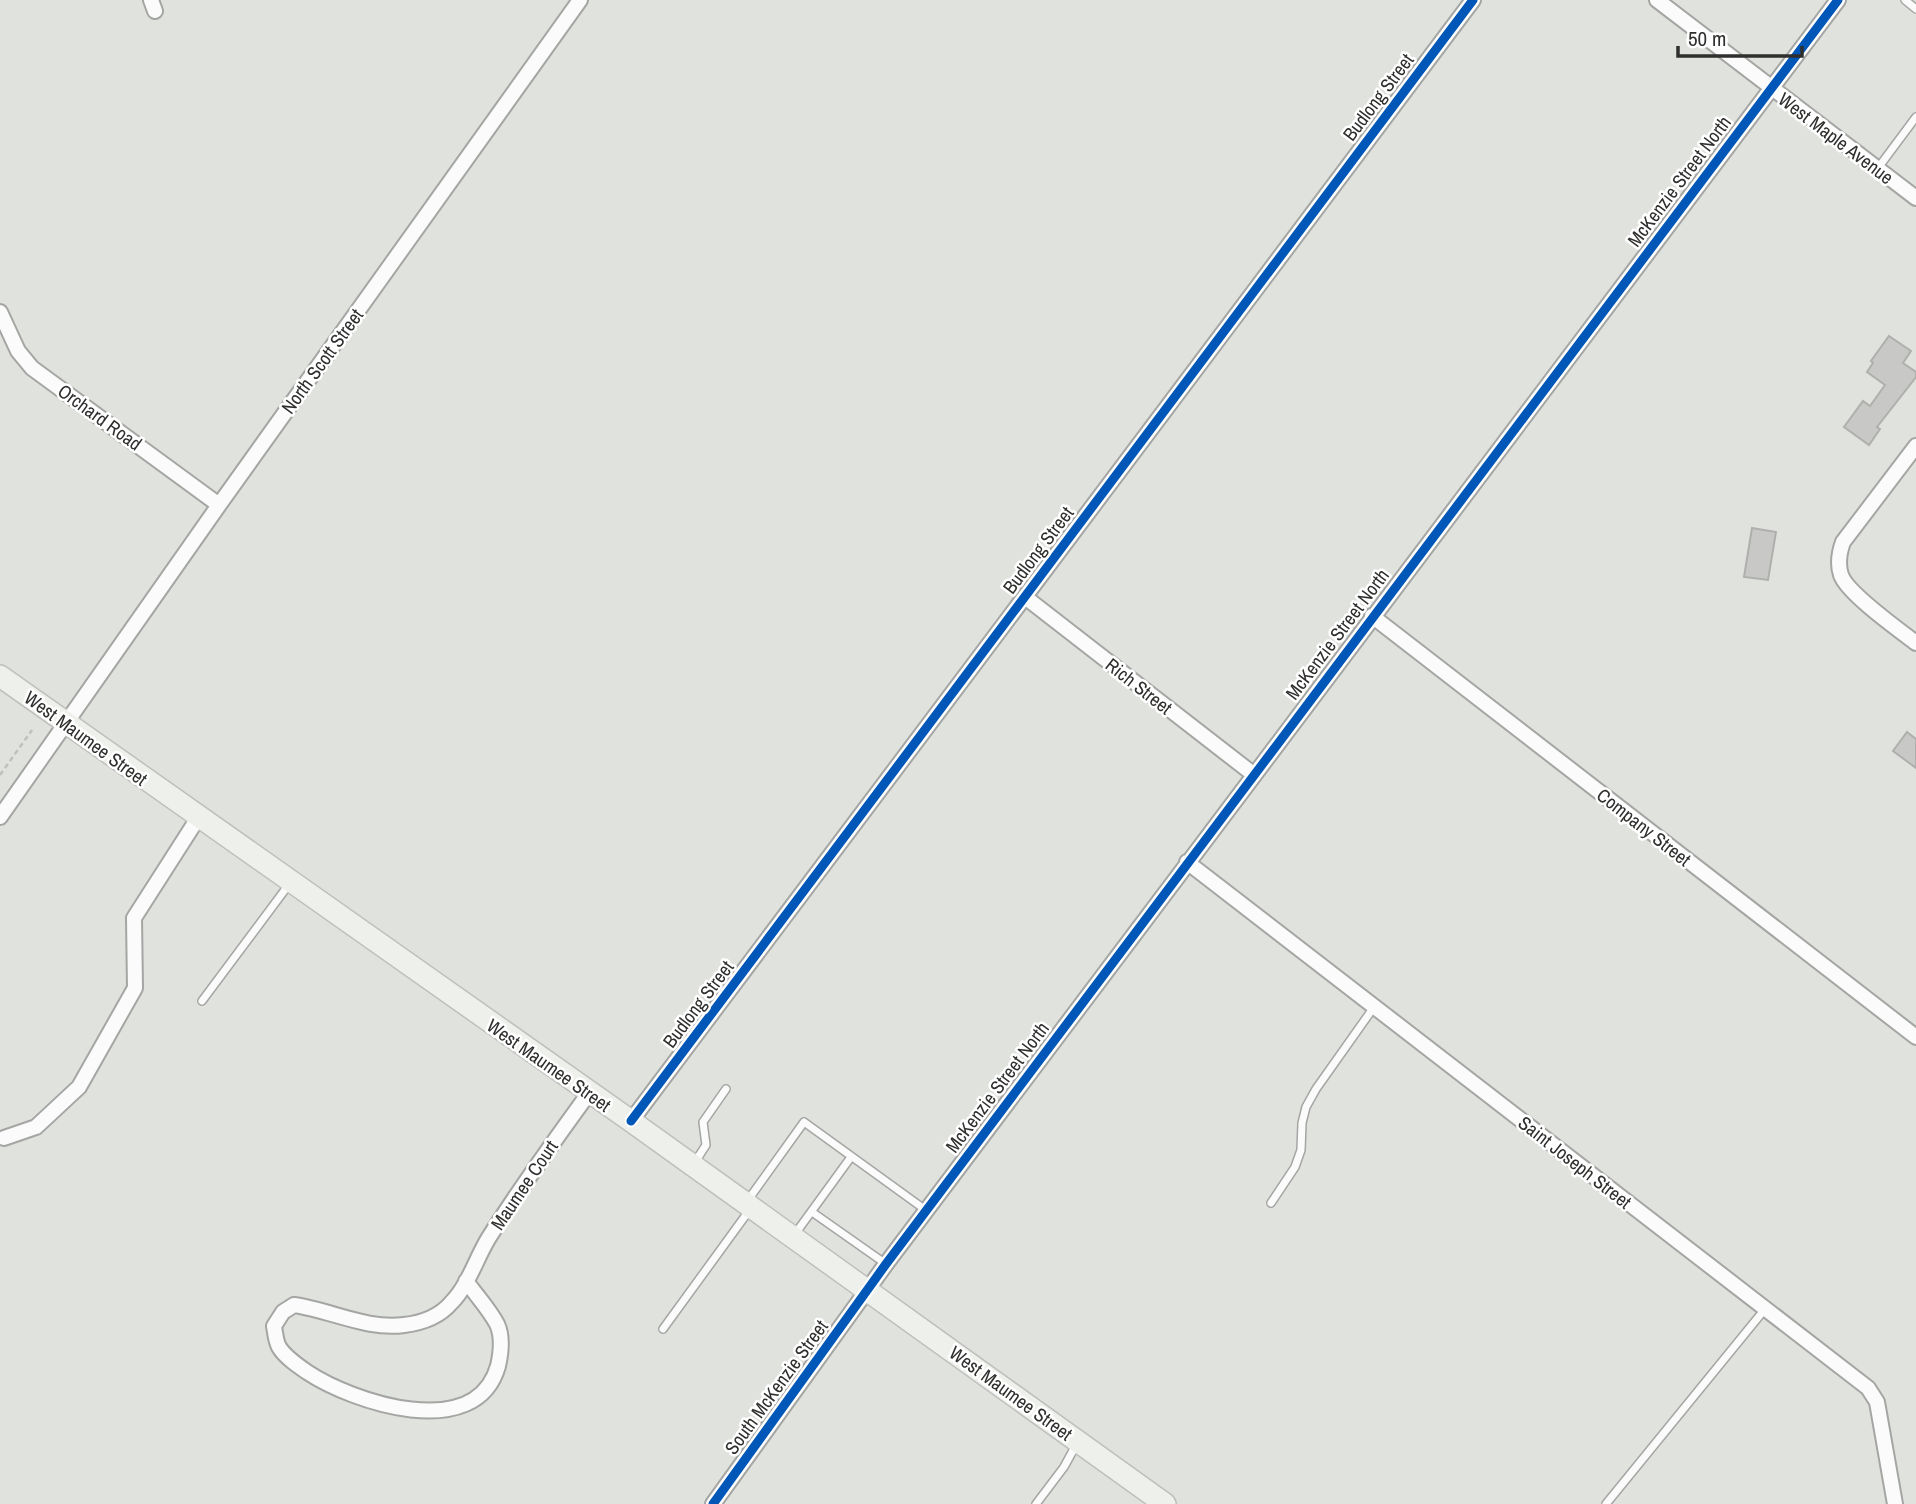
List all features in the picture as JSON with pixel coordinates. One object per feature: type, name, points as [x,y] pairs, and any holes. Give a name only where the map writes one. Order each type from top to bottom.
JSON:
[{"type":"main road","name":"West Maumee Street","points":[[0,676],[692,1165],[1165,1504]]},
{"type":"street","name":"North Scott Street","points":[[0,817],[64,723],[580,0]]},
{"type":"street","name":"Budlong Street","points":[[631,1122],[1473,0]]},
{"type":"street","name":"West Maple Avenue","points":[[1657,0],[1916,198]]},
{"type":"street","name":"McKenzie Street North","points":[[867,1290],[1838,0]]},
{"type":"street","name":"Orchard Road","points":[[0,313],[18,351],[32,368],[219,505]]},
{"type":"street","points":[[1916,446],[1843,542],[1838,557],[1842,578],[1865,602],[1916,643]]},
{"type":"street","name":"Rich Street","points":[[1025,597],[1253,774]]},
{"type":"street","name":"Company Street","points":[[1373,616],[1916,1037]]},
{"type":"street","points":[[4,1138],[36,1127],[79,1087],[135,988],[134,918],[198,818]]},
{"type":"street","name":"Saint Joseph Street","points":[[1187,862],[1868,1388],[1877,1402],[1895,1504]]},
{"type":"street","name":"Maumee Court","points":[[466,1281],[497,1325],[501,1354],[496,1373],[488,1387],[456,1408],[425,1411],[391,1407],[357,1398],[321,1382],[293,1362],[278,1346],[274,1326],[283,1312],[294,1305],[382,1325],[400,1326],[423,1322],[440,1313],[452,1303],[530,1172],[589,1093]]},
{"type":"street","name":"South McKenzie Street","points":[[713,1504],[867,1290]]},
{"type":"lane","points":[[1905,0],[1916,9]]},
{"type":"lane","points":[[1877,168],[1916,117]]},
{"type":"lane","points":[[202,1001],[290,883]]},
{"type":"lane","points":[[1271,1203],[1295,1167],[1301,1150],[1302,1122],[1306,1107],[1374,1007]]},
{"type":"lane","points":[[692,1165],[706,1145],[703,1122],[726,1089]]},
{"type":"lane","points":[[663,1329],[804,1122],[926,1211]]},
{"type":"lane","points":[[793,1237],[851,1157]]},
{"type":"lane","points":[[811,1212],[887,1264]]},
{"type":"lane","points":[[1606,1504],[1765,1308]]},
{"type":"lane","points":[[1035,1504],[1064,1467],[1077,1441]]},
{"type":"path","points":[[0,775],[32,730]]},
{"type":"building","points":[[1889,336],[1911,351],[1903,363],[1916,372],[1916,377],[1877,427],[1880,429],[1869,445],[1844,427],[1863,401],[1870,406],[1885,385],[1867,372],[1873,363],[1871,361]]},
{"type":"building","points":[[1752,528],[1776,532],[1768,580],[1744,577]]},
{"type":"building","points":[[1907,732],[1916,739],[1916,768],[1893,751]]},
{"type":"cycle path","points":[[631,1121],[1473,0]]},
{"type":"cycle path","points":[[713,1504],[886,1264],[1838,0]]}]
